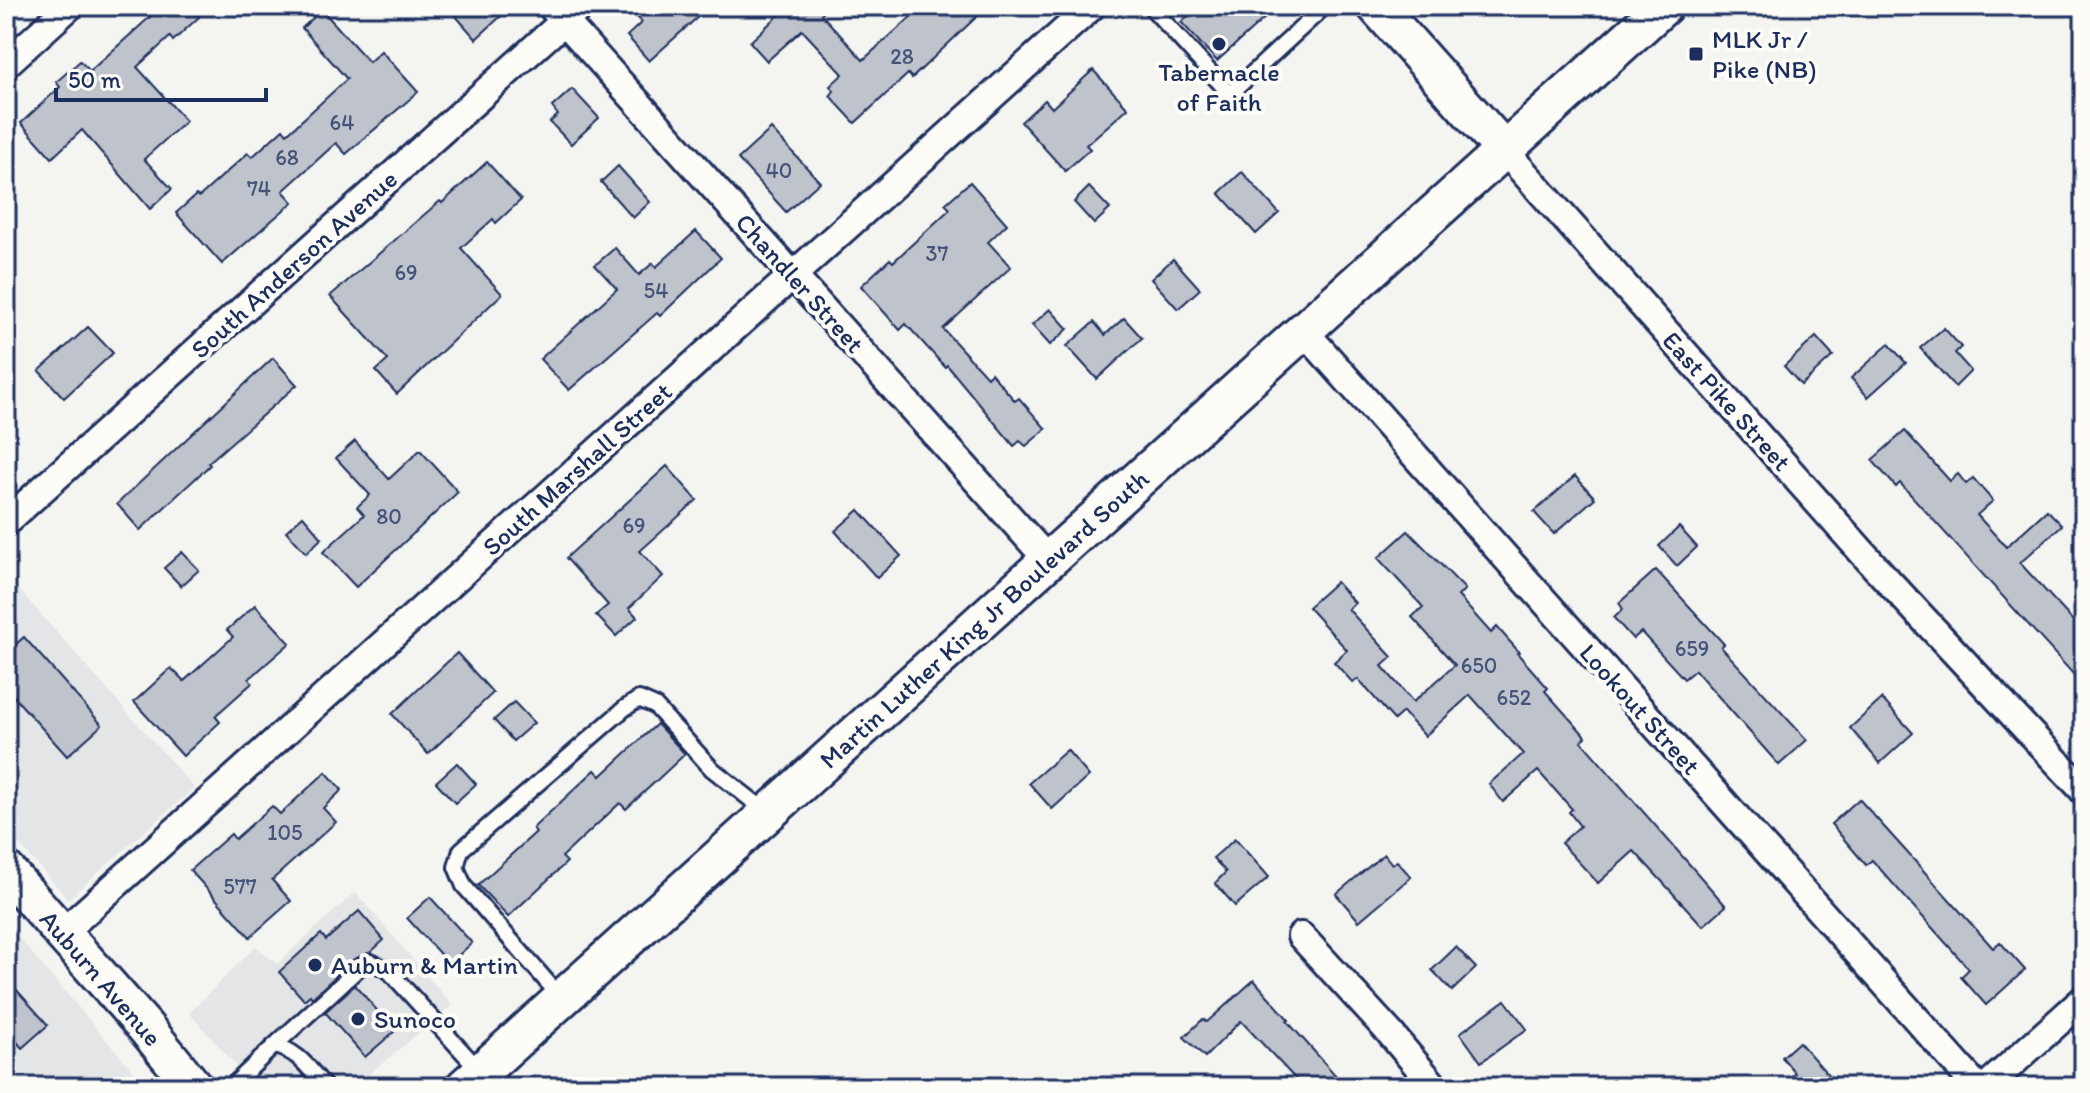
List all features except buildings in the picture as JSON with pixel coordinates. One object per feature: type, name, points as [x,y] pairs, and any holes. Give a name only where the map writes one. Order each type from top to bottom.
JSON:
[{"type":"main road","name":"East Pike Street","points":[[1376,6],[1504,150]]},
{"type":"main road","name":"Martin Luther King Jr Boulevard South","points":[[473,1079],[1664,6]]},
{"type":"main road","name":"Auburn Avenue","points":[[10,882],[62,933],[194,1087]]},
{"type":"street","points":[[6,64],[70,6]]},
{"type":"street","name":"South Marshall Street","points":[[62,933],[1092,6]]},
{"type":"street","name":"Chandler Street","points":[[566,11],[793,275],[1049,561]]},
{"type":"street","name":"South Anderson Avenue","points":[[6,522],[566,11]]},
{"type":"street","name":"East Pike Street","points":[[1504,150],[1878,570],[2084,791]]},
{"type":"street","name":"Lookout Street","points":[[1304,331],[1977,1087]]},
{"type":"street","points":[[1301,936],[1371,1011],[1435,1087]]},
{"type":"street","points":[[1986,1087],[2084,999]]},
{"type":"lane","points":[[1150,6],[1230,94],[1325,6]]},
{"type":"lane","points":[[562,999],[464,886],[456,867],[461,850],[639,699],[655,706],[712,769],[768,813]]},
{"type":"lane","points":[[231,1087],[360,967],[371,962],[388,970],[473,1079]]},
{"type":"lane","points":[[274,1046],[287,1048],[325,1087]]},
{"type":"shaded area","points":[[6,575],[194,788],[68,899],[6,830]]},
{"type":"shaded area","points":[[355,892],[452,1005],[354,1087],[256,1087],[189,1013],[256,946],[277,964]]},
{"type":"shaded area","points":[[6,923],[107,1041],[147,1087],[6,1087]]},
{"type":"place","name":"Tabernacle of Faith","points":[[1219,44]]},
{"type":"place","name":"MLK Jr / Pike (NB)","points":[[1696,54]]},
{"type":"place","name":"Auburn & Martin","points":[[315,965]]},
{"type":"place","name":"Sunoco","points":[[358,1019]]}]
